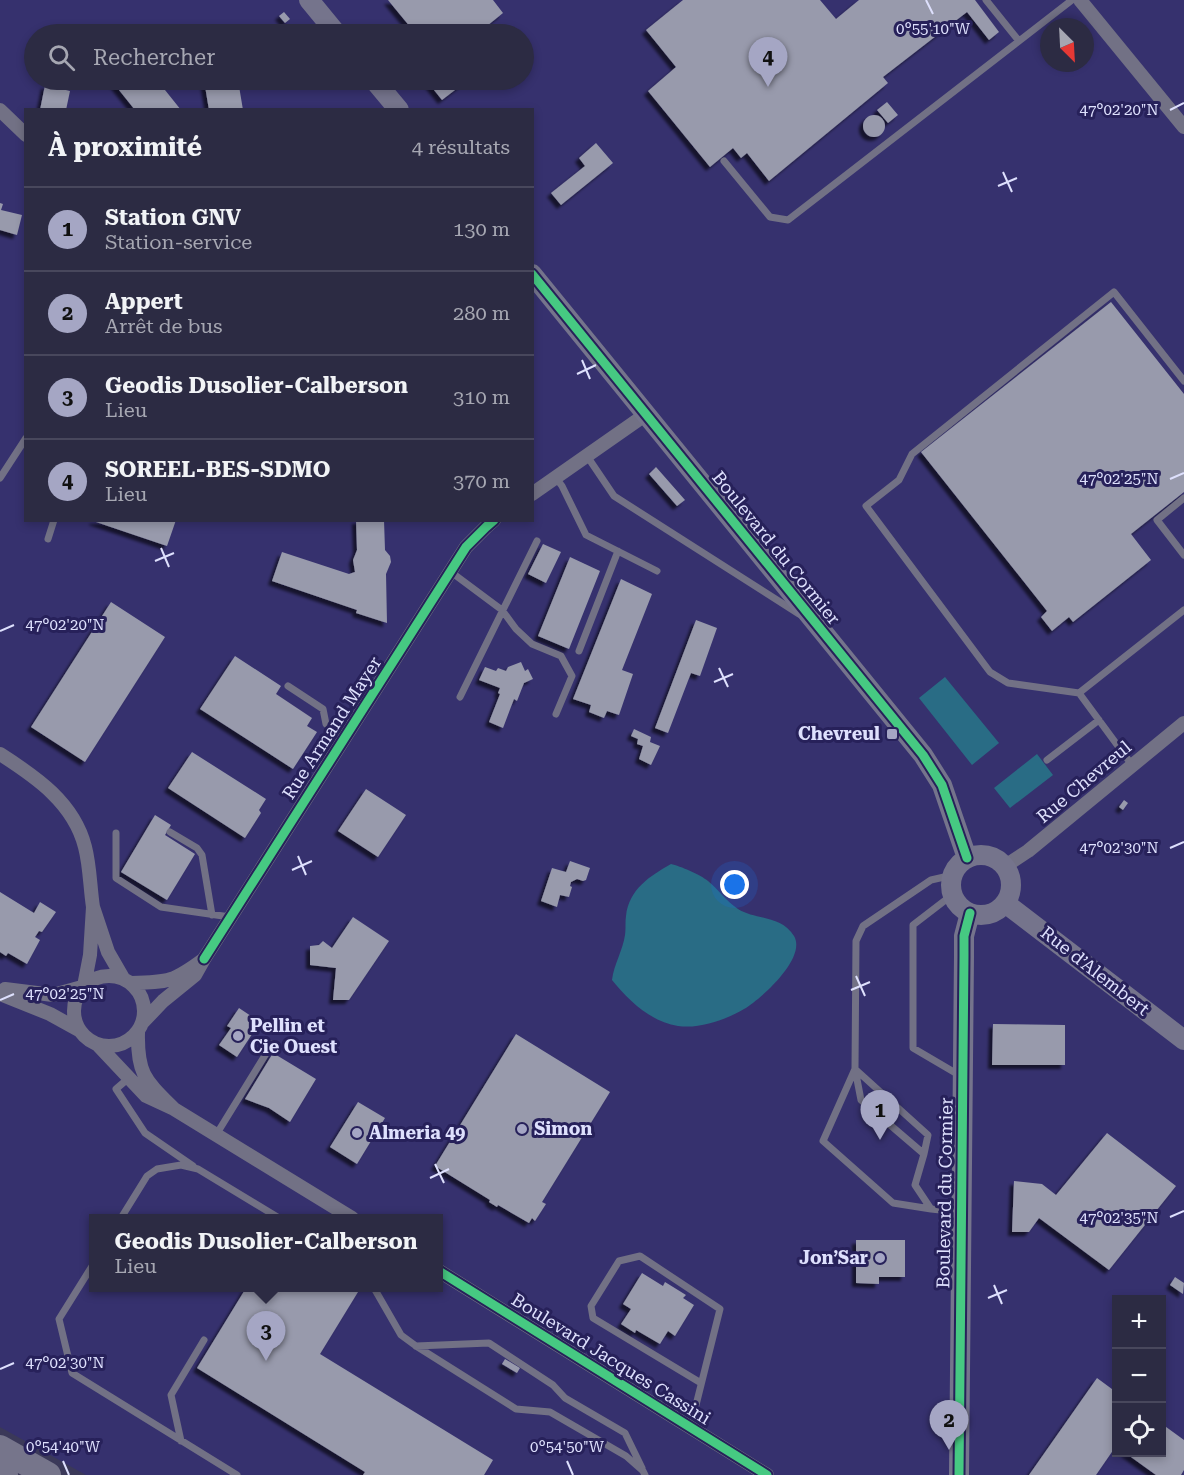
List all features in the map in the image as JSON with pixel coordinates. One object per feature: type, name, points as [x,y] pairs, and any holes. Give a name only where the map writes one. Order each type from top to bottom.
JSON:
[{"type":"highway","points":[[0,1448],[48,1475]]},
{"type":"highway","points":[[0,1472],[5,1475]]},
{"type":"street","points":[[309,0],[329,24]]},
{"type":"street","points":[[1080,0],[1184,127]]},
{"type":"street","points":[[382,90],[397,108]]},
{"type":"street","points":[[0,110],[24,133]]},
{"type":"street","name":"Boulevard du Cormier","points":[[534,276],[923,755],[942,785],[967,858]]},
{"type":"street","points":[[534,493],[645,414]]},
{"type":"street","name":"Rue Armand Mayer","points":[[140,1027],[163,1001],[195,975],[466,548],[492,522]]},
{"type":"street","name":"Rue Chevreul","points":[[1005,866],[1028,851],[1184,723]]},
{"type":"street","points":[[0,754],[48,788],[72,814],[85,846],[93,907],[108,952],[143,1001],[144,1011],[137,1058],[152,1088],[174,1109]]},
{"type":"street","points":[[977,855],[997,859],[1005,866],[1011,885],[1010,894],[998,910],[979,915],[969,913],[956,903],[951,887],[953,875],[960,863],[977,855]]},
{"type":"street","name":"Rue d’Alembert","points":[[1005,903],[1184,1040]]},
{"type":"street","points":[[93,907],[90,955],[83,986],[76,997],[73,1008],[74,1020],[87,1039],[108,1046],[119,1045],[129,1040],[140,1027]]},
{"type":"street","name":"Boulevard du Cormier","points":[[959,1475],[964,936],[969,913]]},
{"type":"street","name":"Rue Armand Mayer","points":[[127,981],[165,982],[182,975],[204,959]]},
{"type":"street","points":[[0,988],[53,994],[83,986],[103,976],[127,981]]},
{"type":"street","points":[[0,994],[50,1014],[79,1030]]},
{"type":"street","points":[[97,1044],[146,1096],[174,1109],[345,1214]]},
{"type":"street","name":"Boulevard Jacques Cassini","points":[[443,1274],[767,1475]]},
{"type":"lane","points":[[986,0],[1019,41]]},
{"type":"lane","points":[[724,161],[770,217],[788,220],[1072,0]]},
{"type":"lane","points":[[1132,765],[1079,693],[1008,683],[990,672],[866,506],[899,480],[912,454],[1114,292],[1184,381]]},
{"type":"lane","points":[[0,478],[24,441]]},
{"type":"lane","points":[[587,456],[614,496],[821,628]]},
{"type":"lane","points":[[556,478],[586,535],[657,572]]},
{"type":"lane","points":[[1184,498],[1157,520],[1184,555]]},
{"type":"lane","points":[[48,540],[53,522]]},
{"type":"lane","points":[[460,697],[537,541]]},
{"type":"lane","points":[[579,651],[618,551]]},
{"type":"lane","points":[[451,572],[502,610],[516,629],[532,644],[561,656],[572,676],[556,714]]},
{"type":"lane","points":[[1079,693],[1184,610]]},
{"type":"lane","points":[[288,687],[322,709],[326,724],[346,736]]},
{"type":"lane","points":[[1047,760],[1099,720]]},
{"type":"lane","points":[[170,832],[197,848],[202,855],[212,915]]},
{"type":"lane","points":[[116,833],[116,879],[161,907],[230,917]]},
{"type":"lane","points":[[924,1154],[861,1100],[855,1069],[856,941],[863,926],[931,880],[953,875]]},
{"type":"lane","points":[[952,896],[913,925],[914,1048],[963,1077]]},
{"type":"lane","points":[[216,1135],[272,1044]]},
{"type":"lane","points":[[855,1069],[928,1134],[915,1185],[931,1209]]},
{"type":"lane","points":[[855,1069],[823,1141],[893,1203],[961,1213]]},
{"type":"lane","points":[[130,1077],[116,1089],[146,1133],[198,1169],[272,1214]]},
{"type":"lane","points":[[123,1214],[147,1176],[157,1169],[181,1165],[198,1169]]},
{"type":"lane","points":[[687,1426],[694,1413],[720,1309],[640,1256],[620,1261],[591,1306],[593,1318],[701,1383]]},
{"type":"lane","points":[[89,1270],[59,1320],[72,1373],[237,1475]]},
{"type":"lane","points":[[377,1292],[401,1335],[416,1346],[516,1409],[550,1412],[626,1456],[644,1473]]},
{"type":"lane","points":[[181,1441],[171,1395],[204,1340]]},
{"type":"lane","points":[[416,1346],[489,1343],[553,1385],[565,1398],[625,1433],[644,1473]]},
{"type":"shaded area","points":[[0,0],[1184,0],[1184,1475],[86,1475],[0,1427]]},
{"type":"water","points":[[945,677],[999,743],[972,765],[919,698]]},
{"type":"water","points":[[1037,754],[1053,775],[1010,808],[994,788]]},
{"type":"water","points":[[671,864],[705,879],[738,909],[782,924],[794,936],[796,945],[794,955],[780,977],[752,1004],[721,1020],[704,1025],[686,1027],[659,1020],[641,1009],[612,980],[624,941],[626,916],[631,898],[642,884]]},
{"type":"building","points":[[388,0],[493,0],[503,13],[489,24],[408,24]]},
{"type":"building","points":[[683,0],[820,0],[836,19],[859,0],[975,0],[999,32],[989,40],[967,12],[883,77],[888,83],[769,181],[747,153],[741,158],[733,148],[710,167],[648,91],[676,67],[646,30]]},
{"type":"building","points":[[284,12],[290,19],[285,23],[279,16]]},
{"type":"building","points":[[44,90],[70,91],[66,108],[40,108]]},
{"type":"building","points":[[119,90],[165,90],[179,108],[133,108]]},
{"type":"building","points":[[206,90],[240,90],[243,108],[209,108]]},
{"type":"building","points":[[434,90],[455,90],[442,100]]},
{"type":"building","points":[[887,102],[898,115],[888,123],[877,110]]},
{"type":"building","points":[[874,115],[884,122],[885,126],[878,136],[874,137],[864,130],[863,126],[870,116]]},
{"type":"building","points":[[596,143],[613,163],[561,205],[551,193],[585,166],[579,158]]},
{"type":"building","points":[[0,203],[3,204],[1,210],[22,215],[17,235],[0,230]]},
{"type":"building","points":[[1111,302],[1184,394],[1184,492],[1131,534],[1151,560],[1073,622],[1069,617],[1052,631],[1041,617],[1047,611],[921,452]]},
{"type":"building","points":[[656,467],[685,500],[677,506],[649,474]]},
{"type":"building","points":[[96,522],[175,522],[167,546]]},
{"type":"building","points":[[356,522],[384,522],[385,550],[391,562],[386,574],[387,623],[356,613],[357,610],[272,581],[282,552],[349,574],[355,572],[353,560],[357,550]]},
{"type":"building","points":[[543,544],[561,552],[546,583],[528,574]]},
{"type":"building","points":[[570,557],[600,571],[569,649],[538,636]]},
{"type":"building","points":[[621,579],[652,594],[622,670],[633,674],[619,715],[607,711],[604,718],[589,712],[591,705],[573,699]]},
{"type":"building","points":[[111,602],[165,637],[85,762],[31,727]]},
{"type":"building","points":[[696,620],[717,628],[700,676],[691,673],[668,733],[655,728]]},
{"type":"building","points":[[235,656],[281,686],[276,694],[312,718],[307,726],[317,732],[293,769],[200,709]]},
{"type":"building","points":[[521,662],[525,671],[528,669],[533,679],[524,683],[517,701],[514,699],[503,728],[489,722],[500,694],[498,693],[500,688],[479,680],[485,667],[496,671],[498,668],[506,671],[508,667]]},
{"type":"building","points":[[634,729],[651,737],[650,742],[660,746],[651,765],[639,759],[643,746],[637,744],[638,739],[631,736]]},
{"type":"building","points":[[192,752],[266,799],[259,810],[261,813],[245,838],[168,788]]},
{"type":"building","points":[[366,789],[406,815],[378,857],[338,831]]},
{"type":"building","points":[[1124,800],[1128,803],[1123,810],[1119,807]]},
{"type":"building","points":[[155,815],[171,825],[165,835],[195,854],[167,900],[121,872]]},
{"type":"building","points":[[570,861],[590,868],[586,880],[577,879],[571,882],[569,897],[560,895],[557,907],[541,901],[552,868],[566,872]]},
{"type":"building","points":[[0,892],[34,913],[40,902],[56,912],[42,932],[39,931],[35,937],[40,940],[27,964],[8,953],[6,956],[0,952]]},
{"type":"building","points":[[353,917],[389,941],[349,1000],[333,1000],[336,968],[310,965],[310,946],[319,945],[323,941],[332,948]]},
{"type":"building","name":"Pellin et Cie Ouest","points":[[239,1008],[260,1022],[237,1057],[219,1045],[231,1028],[227,1026]]},
{"type":"building","points":[[993,1024],[1065,1025],[1065,1065],[992,1065]]},
{"type":"building","name":"Simon","points":[[516,1034],[610,1092],[542,1202],[546,1204],[535,1221],[532,1218],[529,1223],[498,1205],[497,1207],[489,1202],[490,1200],[435,1166]]},
{"type":"building","points":[[273,1053],[316,1079],[290,1122],[269,1108],[245,1099]]},
{"type":"building","points":[[358,1102],[385,1118],[357,1164],[330,1147]]},
{"type":"building","points":[[1107,1133],[1176,1186],[1109,1270],[1039,1218],[1029,1232],[1012,1232],[1014,1181],[1042,1184],[1056,1195]]},
{"type":"building","name":"Jon’Sar","points":[[856,1240],[905,1240],[905,1277],[879,1277],[879,1284],[856,1283]]},
{"type":"building","points":[[642,1273],[663,1286],[665,1282],[686,1295],[683,1298],[694,1305],[675,1336],[668,1331],[660,1344],[621,1324],[631,1309],[623,1304]]},
{"type":"building","points":[[1175,1277],[1184,1283],[1183,1294],[1170,1285]]},
{"type":"building","points":[[244,1292],[358,1292],[320,1354],[493,1460],[484,1475],[363,1475],[365,1472],[197,1368]]},
{"type":"building","points":[[505,1359],[520,1368],[517,1373],[502,1364]]},
{"type":"building","points":[[1097,1378],[1112,1389],[1112,1452],[1096,1475],[1029,1475]]},
{"type":"building","points":[[1166,1427],[1184,1440],[1184,1470],[1181,1475],[1156,1475],[1131,1457],[1166,1457]]},
{"type":"cycle path","points":[[534,276],[923,755],[942,785],[967,858]]},
{"type":"cycle path","points":[[204,959],[466,547],[492,522]]},
{"type":"cycle path","points":[[959,1475],[964,936],[970,913]]},
{"type":"cycle path","points":[[443,1273],[767,1475]]},
{"type":"place","name":"SOREEL-BES-SDMO","points":[[768,87]]},
{"type":"place","name":"Chevreul","points":[[892,734]]},
{"type":"place","name":"Pellin et Cie Ouest","points":[[238,1036]]},
{"type":"place","name":"Simon","points":[[522,1129]]},
{"type":"place","name":"Almeria 49","points":[[357,1133]]},
{"type":"place","name":"Station GNV","points":[[880,1140]]},
{"type":"place","name":"Jon’Sar","points":[[880,1258]]},
{"type":"place","name":"Geodis Dusolier-Calberson","points":[[266,1361]]},
{"type":"place","name":"Appert","points":[[949,1450]]}]
